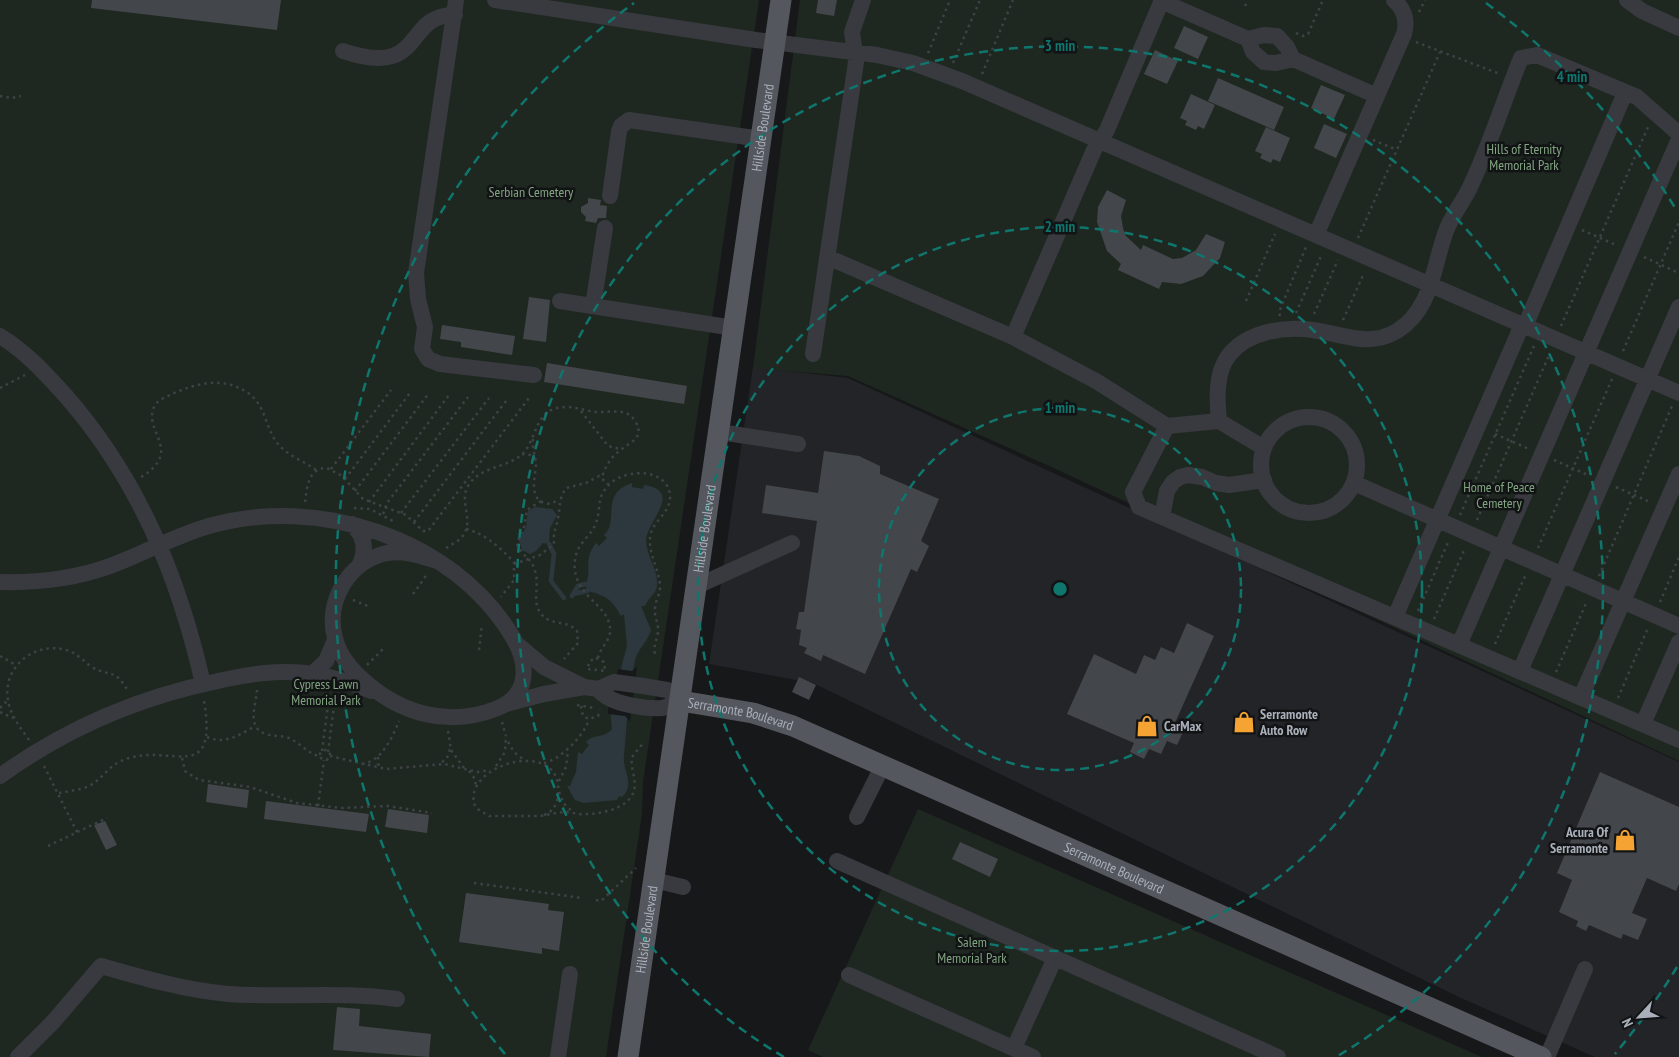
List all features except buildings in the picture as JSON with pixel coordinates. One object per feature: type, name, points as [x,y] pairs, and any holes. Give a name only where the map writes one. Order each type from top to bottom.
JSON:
[{"type":"main road","name":"Hillside Boulevard","points":[[628,1057],[720,432],[781,0]]},
{"type":"main road","name":"Serramonte Boulevard","points":[[681,701],[769,717],[883,765],[1541,1057]]},
{"type":"lane","points":[[495,0],[585,7],[775,42],[854,51],[923,66],[1100,141],[1312,239],[1430,284],[1586,352],[1647,380],[1676,399]]},
{"type":"lane","points":[[813,354],[856,62],[852,32],[863,0]]},
{"type":"lane","points":[[1312,239],[1403,37],[1406,27],[1405,16],[1400,6],[1394,0]]},
{"type":"lane","points":[[1627,0],[1642,11],[1679,28]]},
{"type":"lane","points":[[1013,337],[1100,141],[1107,130],[1162,1],[1248,39],[1264,35],[1275,36],[1287,46],[1293,59]]},
{"type":"lane","points":[[344,51],[369,58],[394,56],[407,49],[432,19],[456,7]]},
{"type":"lane","points":[[456,7],[416,273],[418,298],[425,326],[422,349],[428,359],[440,364],[534,375]]},
{"type":"lane","points":[[1248,39],[1253,52],[1264,62],[1276,64],[1293,59],[1377,96]]},
{"type":"lane","points":[[1219,421],[1219,384],[1229,355],[1254,337],[1287,329],[1308,330],[1336,336],[1371,340],[1396,332],[1418,312],[1430,284],[1445,233],[1472,183],[1521,58],[1537,55],[1640,99],[1679,134]]},
{"type":"lane","points":[[1395,617],[1625,92]]},
{"type":"lane","points":[[610,196],[619,131],[621,126],[629,120],[761,139]]},
{"type":"lane","points":[[1459,645],[1679,139]]},
{"type":"lane","points":[[593,306],[605,228]]},
{"type":"lane","points":[[827,257],[1013,337],[1103,385],[1167,426],[1219,421],[1264,448]]},
{"type":"lane","points":[[560,301],[734,328]]},
{"type":"lane","points":[[1520,671],[1679,307]]},
{"type":"lane","points":[[0,336],[36,364],[89,424],[129,484],[160,544],[184,608],[202,684]]},
{"type":"lane","points":[[1306,417],[1328,421],[1346,435],[1354,448],[1357,463],[1354,484],[1343,500],[1334,506],[1315,513],[1304,513],[1283,506],[1268,490],[1264,480],[1261,470],[1264,448],[1276,430],[1295,419],[1306,417]]},
{"type":"lane","points":[[1167,426],[1133,492],[1138,507],[1679,740]]},
{"type":"lane","points":[[720,432],[798,444]]},
{"type":"lane","points":[[1162,516],[1167,491],[1173,482],[1188,474],[1229,485],[1264,480]]},
{"type":"lane","points":[[1581,697],[1679,474]]},
{"type":"lane","points":[[1354,484],[1679,626]]},
{"type":"lane","points":[[0,582],[38,582],[77,576],[112,565],[194,530],[229,521],[266,516],[304,516],[352,524],[403,542],[437,561],[461,578],[483,598],[502,620],[518,644],[524,661],[524,679],[517,694],[501,706]]},
{"type":"lane","points":[[352,524],[359,530],[364,545],[364,552],[359,566]]},
{"type":"lane","points":[[697,586],[792,543]]},
{"type":"lane","points":[[398,705],[357,674],[344,659],[335,640],[332,618],[337,594],[359,566],[375,557],[399,552],[437,561]]},
{"type":"lane","points":[[312,674],[326,661],[335,640]]},
{"type":"lane","points":[[1643,724],[1679,642]]},
{"type":"lane","points":[[0,776],[36,752],[87,724],[134,704],[202,684],[256,674],[285,672],[312,674],[359,686],[398,705],[425,715],[448,718],[474,715],[544,694],[600,690],[643,686],[667,690],[681,701],[664,708],[640,705],[600,690],[544,667],[518,644]]},
{"type":"lane","points":[[857,817],[883,765]]},
{"type":"lane","points":[[837,861],[1278,1057]]},
{"type":"lane","points":[[654,880],[683,887]]},
{"type":"lane","points":[[1014,1048],[1055,958]]},
{"type":"lane","points":[[18,1057],[53,1022],[101,966],[153,981],[204,991],[254,995],[355,994],[396,999]]},
{"type":"lane","points":[[1547,1057],[1585,969]]},
{"type":"lane","points":[[558,1057],[570,974]]},
{"type":"lane","points":[[849,975],[1033,1057]]},
{"type":"path","points":[[923,66],[950,0]]},
{"type":"path","points":[[948,75],[980,0]]},
{"type":"path","points":[[976,87],[1013,0]]},
{"type":"path","points":[[1245,6],[1248,0]]},
{"type":"path","points":[[1275,36],[1281,28],[1307,35],[1323,0]]},
{"type":"path","points":[[1403,37],[1513,78]]},
{"type":"path","points":[[1356,242],[1440,52]]},
{"type":"path","points":[[0,96],[12,98],[21,96]]},
{"type":"path","points":[[1560,329],[1654,112]]},
{"type":"path","points":[[1360,134],[1397,150]]},
{"type":"path","points":[[1621,356],[1679,222]]},
{"type":"path","points":[[1246,301],[1277,230]]},
{"type":"path","points":[[1287,329],[1278,312],[1312,239]]},
{"type":"path","points":[[1287,329],[1324,250]]},
{"type":"path","points":[[1308,330],[1339,257]]},
{"type":"path","points":[[1336,336],[1366,269]]},
{"type":"path","points":[[1412,625],[1535,344]]},
{"type":"path","points":[[1428,632],[1551,351]]},
{"type":"path","points":[[0,388],[24,376],[36,364]]},
{"type":"path","points":[[1489,658],[1612,378]]},
{"type":"path","points":[[129,484],[151,470],[159,459],[161,444],[152,415],[154,405],[162,399],[201,382],[225,384],[248,392],[260,404],[265,421],[279,446],[316,470]]},
{"type":"path","points":[[331,469],[391,390]]},
{"type":"path","points":[[345,479],[410,393]]},
{"type":"path","points":[[355,491],[429,393]]},
{"type":"path","points":[[370,509],[370,503],[450,396]]},
{"type":"path","points":[[383,514],[385,508],[468,396]]},
{"type":"path","points":[[401,513],[489,398]]},
{"type":"path","points":[[304,516],[308,484],[316,470],[323,468],[331,469],[345,479],[355,491],[370,503],[401,513],[423,531],[429,530],[468,482],[529,398]]},
{"type":"path","points":[[1551,684],[1676,399]]},
{"type":"path","points":[[414,522],[506,401]]},
{"type":"path","points":[[520,456],[527,449],[538,422],[553,410],[566,407],[597,412],[621,412],[630,415],[638,426],[639,434],[634,442],[612,459],[602,477]]},
{"type":"path","points":[[577,408],[584,413],[608,446],[614,449],[624,448]]},
{"type":"path","points":[[1478,427],[1664,508]]},
{"type":"path","points":[[533,433],[536,460],[534,488],[541,501]]},
{"type":"path","points":[[413,594],[446,548],[463,536],[466,528],[464,498],[468,482],[482,472],[520,456],[529,454],[536,460]]},
{"type":"path","points":[[598,658],[605,664],[605,672],[587,669],[590,661],[598,658],[609,638],[610,627],[605,615],[586,594],[580,584],[575,567],[577,551],[596,524],[599,500],[609,485],[626,474],[643,473],[658,478],[666,484],[669,490],[667,508],[654,525],[650,535],[651,555],[660,588],[654,611],[658,632],[655,654]]},
{"type":"path","points":[[559,664],[576,646],[578,636],[570,625],[551,620],[539,610],[536,599],[537,578],[530,558],[520,551],[517,540],[524,527],[527,510],[541,501],[551,503],[560,498],[568,486],[586,484],[598,476],[602,477],[609,485]]},
{"type":"path","points":[[514,564],[530,558],[555,543],[553,532],[558,518],[560,498]]},
{"type":"path","points":[[466,528],[489,538],[514,564],[514,580],[500,599],[504,604]]},
{"type":"path","points":[[1612,711],[1679,557]]},
{"type":"path","points":[[479,650],[484,615]]},
{"type":"path","points":[[78,832],[59,793],[16,721],[8,700],[8,689],[16,665],[26,657],[43,649],[55,648],[69,651],[91,666],[117,675],[134,704]]},
{"type":"path","points":[[357,674],[384,648]]},
{"type":"path","points":[[0,656],[16,665]]},
{"type":"path","points":[[256,674],[256,695],[253,713],[255,726],[268,735],[291,739],[324,760]]},
{"type":"path","points":[[59,793],[88,786],[109,767],[130,758],[148,756],[182,758],[195,754],[204,744],[207,737],[202,684]]},
{"type":"path","points":[[319,756],[322,750],[329,697]]},
{"type":"path","points":[[335,698],[328,752],[330,756],[357,764],[386,769],[436,764],[454,765],[477,772],[493,769],[512,762],[532,762]]},
{"type":"path","points":[[0,708],[8,700]]},
{"type":"path","points":[[357,764],[369,762],[379,755],[394,733],[398,705]]},
{"type":"path","points":[[501,706],[510,748],[517,756],[553,770],[564,804],[575,813]]},
{"type":"path","points":[[581,706],[600,709],[598,716],[589,719],[583,716],[581,706]]},
{"type":"path","points":[[0,712],[16,721]]},
{"type":"path","points":[[436,764],[447,758],[449,746],[448,718]]},
{"type":"path","points":[[540,764],[558,758],[570,747],[585,730],[589,719]]},
{"type":"path","points":[[207,737],[215,741],[226,740],[255,726]]},
{"type":"path","points":[[476,792],[484,777],[500,762],[505,752],[506,736]]},
{"type":"path","points":[[449,746],[455,759],[475,779],[474,805],[485,815],[544,815],[586,814],[611,810],[627,802],[635,782],[632,756],[644,742]]},
{"type":"path","points":[[544,815],[552,811],[556,804],[558,787],[566,767],[570,747]]},
{"type":"path","points":[[322,750],[328,752]]},
{"type":"path","points":[[379,755],[378,764],[386,769]]},
{"type":"path","points":[[318,806],[324,760],[330,756]]},
{"type":"path","points":[[182,758],[186,771],[199,780],[250,787],[285,800],[318,806],[364,809],[388,806],[432,813]]},
{"type":"path","points":[[48,846],[107,818]]},
{"type":"path","points":[[596,900],[601,901],[636,868]]},
{"type":"path","points":[[474,883],[582,898]]},
{"type":"shaded area","name":"Serramonte Auto Row","points":[[753,367],[848,378],[1679,762],[1679,1057],[1595,1057],[1461,998],[813,683],[709,664]]},
{"type":"shaded area","points":[[632,483],[632,487],[643,489],[644,485],[656,488],[661,493],[662,500],[646,540],[656,575],[657,586],[645,606],[641,606],[651,630],[636,656],[631,684],[624,755],[628,787],[622,797],[619,796],[617,800],[583,803],[575,800],[567,786],[570,786],[576,772],[578,752],[582,754],[589,745],[586,742],[606,734],[612,729],[610,709],[627,646],[624,614],[621,616],[614,605],[599,594],[587,591],[585,584],[588,576],[588,561],[596,543],[599,546],[607,538],[604,535],[610,523],[613,501],[616,494],[622,488]]},
{"type":"shaded area","points":[[535,507],[552,509],[557,515],[550,528],[549,544],[543,543],[536,551],[530,554],[522,550],[519,540],[526,527],[528,511]]},
{"type":"green space","name":"Cypress Lawn Memorial Park","points":[[0,0],[759,0],[643,782],[642,814],[606,1057],[0,1057]]},
{"type":"green space","name":"Home of Peace Cemetery","points":[[800,0],[1679,0],[1679,761],[1058,470],[848,376],[753,368]]},
{"type":"green space","name":"Salem Memorial Park","points":[[918,809],[1482,1057],[823,1057],[808,1050]]},
{"type":"pier","points":[[637,667],[630,722],[625,716],[608,714],[608,708],[618,669],[632,671]]},
{"type":"waterway","points":[[549,544],[554,554],[551,581],[564,598]]},
{"type":"waterway","points":[[572,596],[578,586],[585,584]]},
{"type":"waterway","points":[[573,594],[587,591]]},
{"type":"place","name":"Serramonte Auto Row","points":[[1244,722]]},
{"type":"place","name":"CarMax","points":[[1147,726]]},
{"type":"place","name":"Acura Of Serramonte","points":[[1625,840]]},
{"type":"park label","name":"Hills of Eternity Memorial Park","points":[[1524,158]]},
{"type":"park label","name":"Serbian Cemetery","points":[[531,192]]}]
